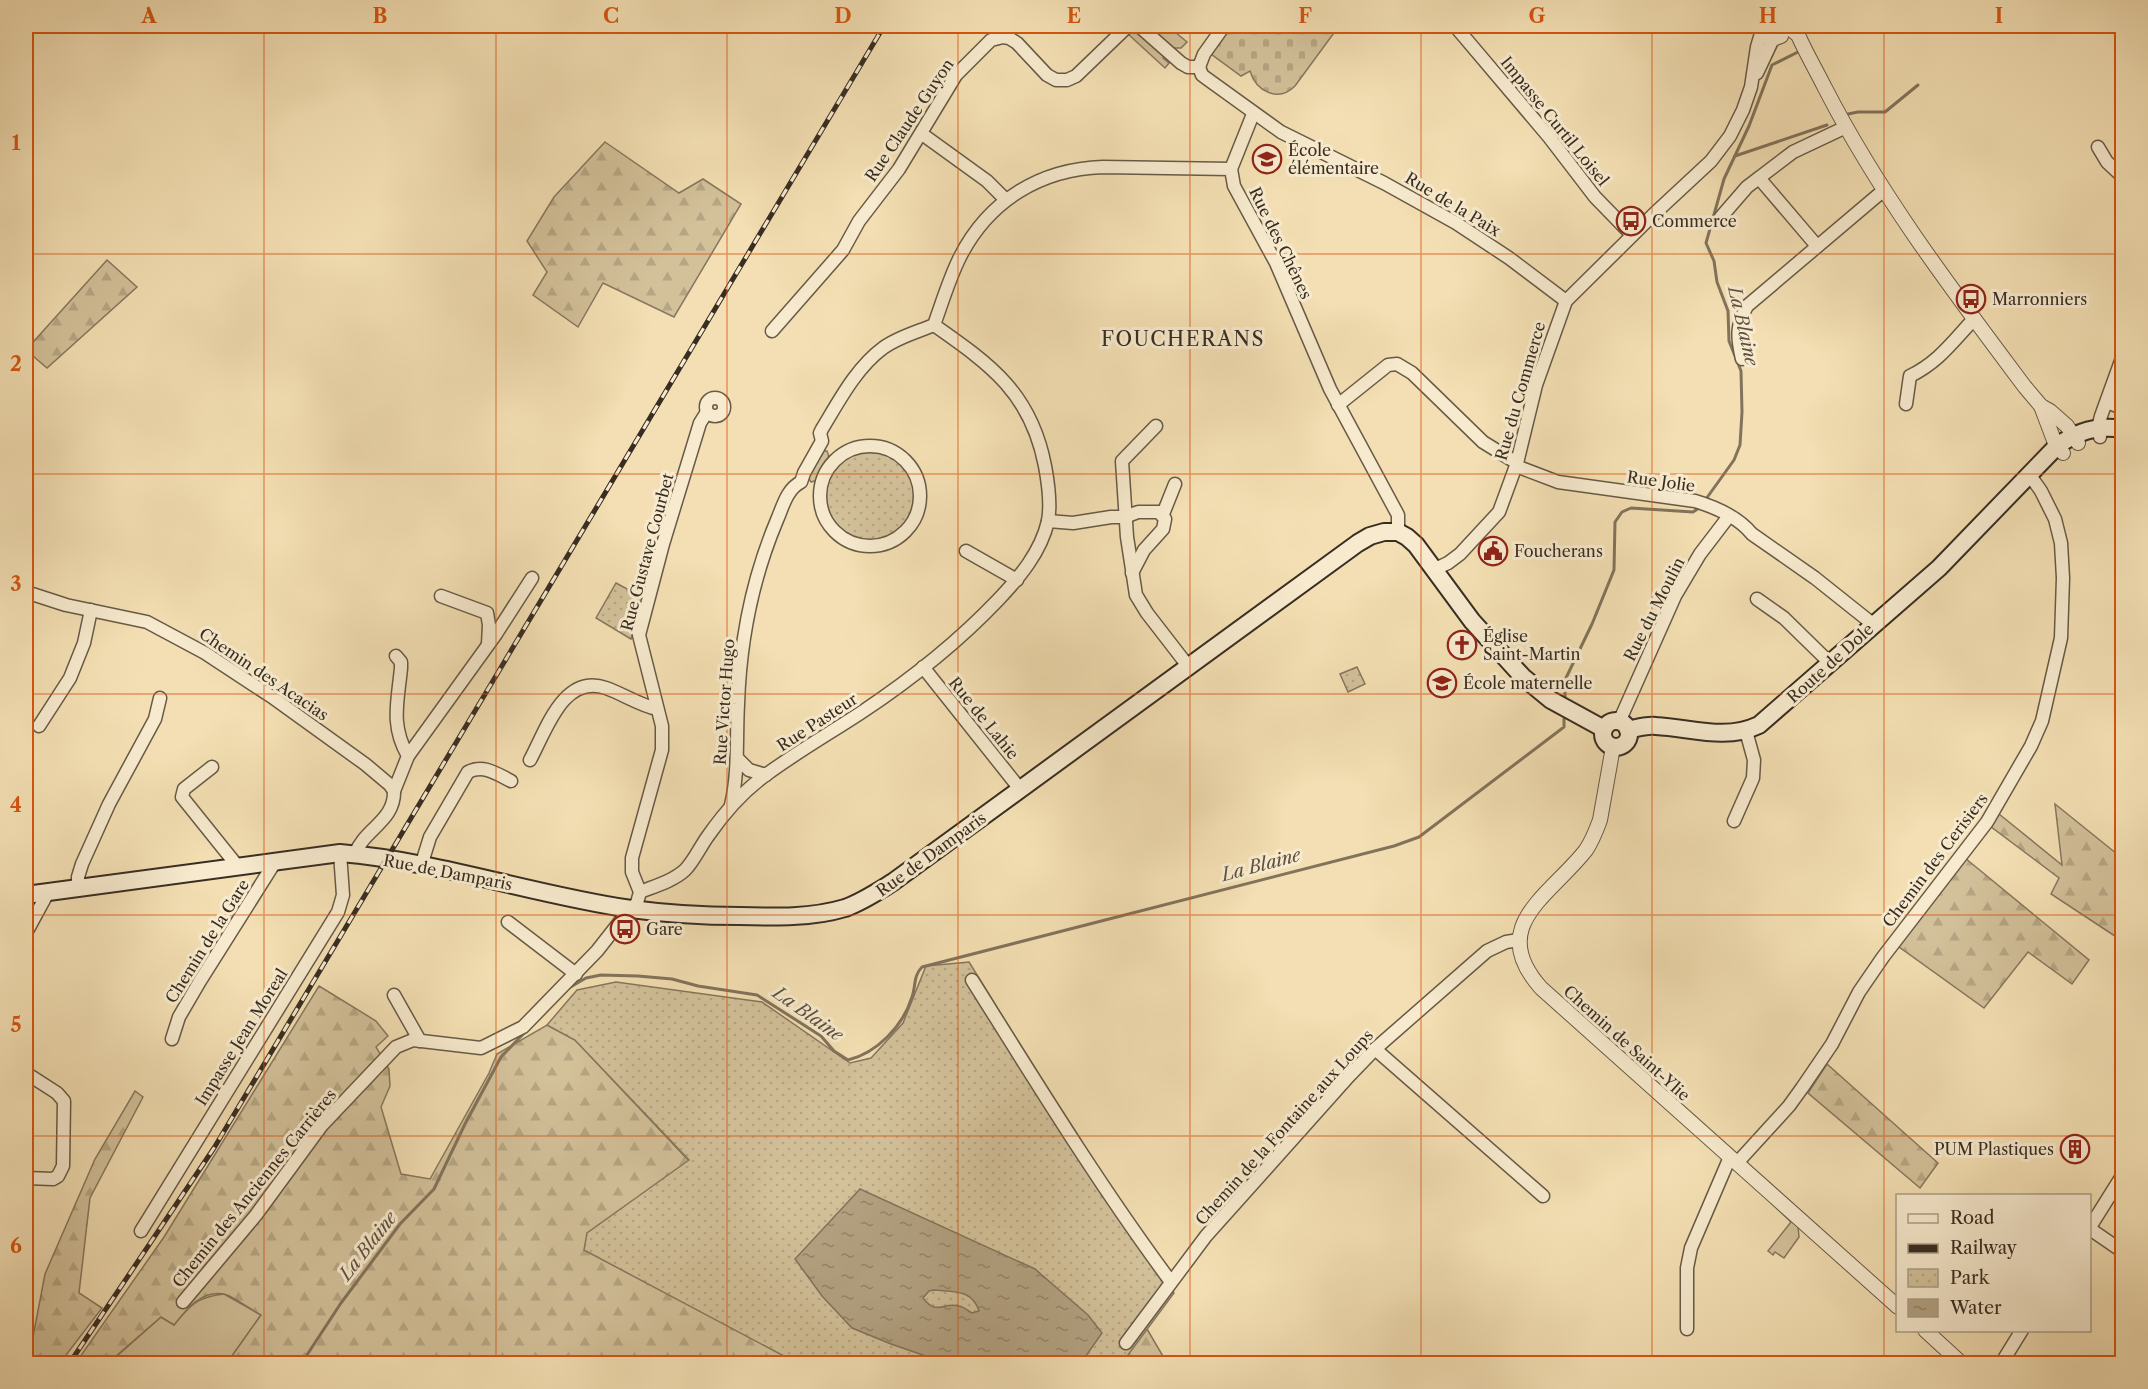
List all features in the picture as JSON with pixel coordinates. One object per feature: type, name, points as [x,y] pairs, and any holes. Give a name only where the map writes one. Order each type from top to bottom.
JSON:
[{"type":"main road","name":"Route de Dole","points":[[1617,727],[1656,726],[1720,734],[1746,731],[1759,725],[1939,568],[2060,450],[2076,439],[2122,429]]},
{"type":"main road","name":"Route de Dole","points":[[2100,432],[2122,437]]},
{"type":"main road","name":"Rue de Damparis","points":[[26,896],[347,854],[421,866],[630,909],[691,915],[782,917],[817,914],[843,908],[872,896],[893,882],[1358,543],[1384,532],[1398,532]]},
{"type":"main road","points":[[1398,532],[1416,545],[1472,621],[1523,677],[1551,700],[1617,727]]},
{"type":"main road","points":[[1613,747],[1605,741],[1603,735],[1617,727]]},
{"type":"street","name":"Rue Claude Guyon","points":[[772,331],[843,250],[859,221],[899,169],[922,134],[956,75],[996,38],[1009,38],[1017,43],[1047,75],[1060,81],[1076,76],[1128,26]]},
{"type":"street","points":[[1139,26],[1188,67],[1199,67],[1204,54],[1224,26]]},
{"type":"street","name":"Impasse Curtil Loisel","points":[[1455,26],[1549,137],[1595,197],[1632,235]]},
{"type":"street","points":[[1766,31],[1782,33],[1785,26],[1798,35],[1846,127],[1884,190],[1923,249],[2041,406],[2060,450]]},
{"type":"street","points":[[1766,31],[1794,42],[1805,50]]},
{"type":"street","name":"Rue du Commerce","points":[[1433,570],[1460,554],[1499,512],[1517,464],[1536,384],[1566,302],[1632,235],[1711,161],[1743,110],[1752,82],[1757,47],[1766,31]]},
{"type":"street","name":"Rue de la Paix","points":[[1199,67],[1202,75],[1253,114],[1299,142],[1427,206],[1487,243],[1566,302]]},
{"type":"street","points":[[934,326],[955,268],[965,248],[983,222],[1006,200],[1053,174],[1085,168],[1214,167],[1231,169],[1253,114]]},
{"type":"street","points":[[1721,217],[1747,187],[1793,152],[1846,127]]},
{"type":"street","points":[[922,134],[987,181],[1006,200]]},
{"type":"street","points":[[2098,147],[2107,162],[2122,176]]},
{"type":"street","name":"Rue des Chênes","points":[[1231,169],[1234,186],[1276,263],[1338,405],[1398,515],[1398,532]]},
{"type":"street","points":[[1759,178],[1817,246]]},
{"type":"street","points":[[1742,359],[1737,337],[1740,320],[1747,306],[1884,190]]},
{"type":"street","points":[[1905,404],[1910,376],[1926,368],[1947,350],[1974,319]]},
{"type":"street","name":"Rue Victor Hugo","points":[[731,805],[737,758],[740,669],[752,599],[771,534],[786,498],[794,486],[801,482],[822,441],[820,438],[822,429],[837,403],[869,361],[884,348],[901,338],[934,326]]},
{"type":"street","name":"Rue Pasteur","points":[[640,892],[685,870],[731,805],[765,775],[862,712],[923,667],[988,610],[1017,580],[1035,555],[1048,521],[1044,465],[1035,433],[1025,410],[1000,375],[982,358],[934,326]]},
{"type":"street","points":[[2100,432],[2101,416],[2122,358]]},
{"type":"street","name":"Rue Jolie","points":[[1338,405],[1388,365],[1397,364],[1413,374],[1483,442],[1517,464],[1558,482],[1695,501],[1729,516],[1874,625]]},
{"type":"street","points":[[2107,402],[2122,408]]},
{"type":"street","points":[[2041,406],[2050,411],[2076,439]]},
{"type":"street","name":"Rue Gustave Courbet","points":[[640,892],[632,872],[632,865],[662,750],[662,726],[639,635],[663,544],[700,423],[708,412]]},
{"type":"street","points":[[1156,426],[1122,461],[1125,517],[1132,574],[1140,604],[1188,666]]},
{"type":"street","points":[[801,482],[812,491],[827,521],[835,531],[845,539],[862,546],[875,546],[892,541],[907,530],[915,520],[920,507],[921,492],[914,471],[905,459],[893,450],[880,446],[867,445],[848,450],[833,449],[822,441]]},
{"type":"street","points":[[820,503],[822,483],[827,470],[848,450]]},
{"type":"street","name":"Chemin des Cerisiers","points":[[1687,1329],[1688,1263],[1691,1248],[1733,1160],[1789,1106],[1807,1081],[1832,1044],[1859,992],[1882,957],[1988,822],[2031,746],[2042,721],[2061,638],[2063,556],[2059,530],[2051,508],[2032,477]]},
{"type":"street","points":[[1163,514],[1175,484]]},
{"type":"street","points":[[1048,521],[1073,523],[1125,517],[1147,511],[1163,514],[1166,519],[1163,529],[1144,550],[1132,574]]},
{"type":"street","name":"Rue du Moulin","points":[[1617,727],[1675,596],[1700,554],[1729,516]]},
{"type":"street","points":[[966,551],[1017,580]]},
{"type":"street","points":[[347,854],[357,848],[386,818],[408,756],[488,645],[532,579]]},
{"type":"street","name":"Chemin des Acacias","points":[[26,592],[66,605],[147,622],[205,653],[272,697],[365,764],[390,784],[394,791]]},
{"type":"street","points":[[441,596],[487,613],[488,645]]},
{"type":"street","points":[[1757,599],[1784,618],[1830,663]]},
{"type":"street","points":[[39,726],[70,678],[84,643],[91,610]]},
{"type":"street","points":[[396,656],[401,662],[401,668],[395,712],[400,736],[408,756]]},
{"type":"street","name":"Rue de Lahie","points":[[923,667],[1020,789]]},
{"type":"street","points":[[530,760],[559,706],[572,690],[588,685],[604,687],[657,709]]},
{"type":"street","points":[[78,888],[78,877],[82,864],[109,804],[155,719],[160,698]]},
{"type":"street","points":[[1734,821],[1753,778],[1754,760],[1746,731]]},
{"type":"street","points":[[1519,940],[1528,915],[1592,840],[1600,820],[1613,747]]},
{"type":"street","points":[[737,758],[749,770],[765,775]]},
{"type":"street","points":[[212,767],[184,789],[182,797],[239,868]]},
{"type":"street","points":[[421,866],[430,837],[468,772],[488,770],[512,781]]},
{"type":"street","name":"Impasse Jean Moreal","points":[[141,1231],[338,912],[343,895],[347,854]]},
{"type":"street","name":"Chemin de la Gare","points":[[172,1039],[179,1017],[275,862]]},
{"type":"street","points":[[630,909],[637,903],[640,892]]},
{"type":"street","points":[[26,933],[45,898],[45,893]]},
{"type":"street","name":"Chemin des Anciennes Carrières","points":[[183,1302],[256,1215],[322,1125],[396,1047],[412,1040],[481,1048],[523,1027],[597,951],[630,909]]},
{"type":"street","points":[[507,922],[576,974]]},
{"type":"street","name":"Chemin de Saint-Ylie","points":[[1519,940],[1524,964],[1542,988],[1896,1305]]},
{"type":"street","name":"Chemin de la Fontaine aux Loups","points":[[1126,1343],[1227,1212],[1375,1049],[1487,951],[1506,942],[1519,940]]},
{"type":"street","points":[[972,980],[1032,1077],[1171,1282]]},
{"type":"street","points":[[394,995],[420,1041]]},
{"type":"street","points":[[1375,1049],[1543,1196]]},
{"type":"street","points":[[26,1073],[61,1096],[65,1106],[61,1172],[53,1179],[26,1178]]},
{"type":"street","points":[[2091,1226],[2122,1176]]},
{"type":"street","points":[[2091,1229],[2122,1251]]},
{"type":"street","points":[[1927,1332],[1962,1364]]},
{"type":"street","points":[[2001,1364],[2021,1332]]},
{"type":"green space","points":[[1153,26],[1157,28],[1168,26],[1187,42],[1181,48],[1173,48],[1153,31]]},
{"type":"green space","points":[[1231,26],[1339,26],[1295,86],[1282,94],[1275,94],[1262,89],[1250,71],[1241,76],[1211,54]]},
{"type":"green space","points":[[1136,30],[1164,56],[1163,58],[1169,63],[1165,68],[1128,34]]},
{"type":"green space","points":[[605,142],[679,193],[703,179],[741,204],[674,317],[603,283],[578,327],[533,295],[547,272],[527,241],[554,197]]},
{"type":"green space","points":[[107,260],[137,287],[47,368],[26,350]]},
{"type":"green space","points":[[871,449],[889,453],[904,463],[914,478],[918,496],[914,514],[904,529],[889,539],[871,543],[853,539],[838,529],[828,514],[824,496],[828,478],[838,463],[853,453]]},
{"type":"green space","points":[[824,451],[827,451],[828,455],[826,466],[818,480],[811,482],[808,477]]},
{"type":"green space","points":[[616,583],[644,598],[631,639],[596,618]]},
{"type":"green space","points":[[1357,667],[1365,684],[1348,692],[1340,674]]},
{"type":"green space","points":[[2055,804],[2122,858],[2121,940],[2051,894],[2059,878],[1990,826],[1999,814],[2062,865]]},
{"type":"green space","points":[[1965,858],[2089,960],[2072,984],[2028,952],[1984,1008],[1895,944]]},
{"type":"green space","points":[[969,962],[1174,1293],[1122,1363],[797,1363],[584,1250],[587,1233],[689,1160],[575,1040],[547,1025],[577,990],[616,982],[762,1002],[850,1063],[871,1058],[903,1023],[926,966]]},
{"type":"green space","points":[[319,986],[376,1021],[388,1036],[376,1047],[389,1069],[390,1086],[381,1107],[401,1174],[430,1179],[489,1073],[497,1054],[547,1025],[575,1040],[689,1161],[871,1363],[227,1363],[261,1315],[228,1295],[216,1294],[208,1295],[195,1302],[174,1325],[161,1317],[108,1363],[75,1364],[164,1237]]},
{"type":"green space","points":[[1827,1064],[1938,1163],[1920,1188],[1808,1093]]},
{"type":"green space","points":[[135,1091],[143,1097],[90,1198],[79,1293],[102,1308],[60,1363],[28,1363],[45,1274],[95,1159]]},
{"type":"green space","points":[[1744,1177],[1798,1226],[1799,1237],[1784,1258],[1775,1252],[1773,1255],[1768,1251],[1791,1222]]},
{"type":"green space","points":[[224,1294],[261,1315],[227,1363],[108,1364],[161,1317],[174,1325],[195,1303],[207,1297]]},
{"type":"green space","points":[[1147,1329],[1167,1363],[1114,1364]]},
{"type":"water","points":[[860,1189],[1035,1269],[1088,1315],[1102,1333],[1081,1363],[946,1363],[852,1328],[822,1296],[795,1259]],"holes":[[[929,1291],[967,1295],[979,1311],[972,1313],[953,1305],[932,1306],[923,1298]]]},
{"type":"waterway","name":"La Blaine","points":[[1706,499],[1734,460],[1740,445],[1742,412],[1741,371],[1729,341],[1728,311],[1717,282],[1714,261],[1706,243],[1724,179],[1749,126],[1772,65],[1798,52]]},
{"type":"waterway","name":"La Blaine","points":[[1848,114],[1885,112],[1918,85]]},
{"type":"waterway","name":"La Blaine","points":[[1735,156],[1827,125]]},
{"type":"waterway","name":"La Blaine","points":[[1565,701],[1565,680],[1592,624],[1614,570],[1615,522],[1622,512],[1631,508],[1693,512],[1699,508]]},
{"type":"waterway","name":"La Blaine","points":[[567,989],[586,978],[601,975],[638,976],[672,979],[698,986],[757,995],[821,1036],[834,1051],[848,1060],[869,1051],[888,1037],[908,1008],[916,978],[922,967],[1394,846],[1419,837],[1564,727],[1564,719]]},
{"type":"waterway","name":"La Blaine","points":[[301,1364],[341,1303],[400,1224],[434,1189],[501,1057],[527,1030]]},
{"type":"railway","points":[[69,1364],[214,1148],[884,26]]},
{"type":"place","name":"École élémentaire","points":[[1267,159]]},
{"type":"place","name":"Commerce","points":[[1631,221]]},
{"type":"place","name":"Marronniers","points":[[1971,299]]},
{"type":"place","name":"Foucherans","points":[[1493,551]]},
{"type":"place","name":"Église Saint-Martin","points":[[1462,645]]},
{"type":"place","name":"École maternelle","points":[[1442,683]]},
{"type":"place","name":"Gare","points":[[625,929]]},
{"type":"place","name":"PUM Plastiques","points":[[2075,1149]]},
{"type":"district","name":"FOUCHERANS","points":[[1183,339]]}]
